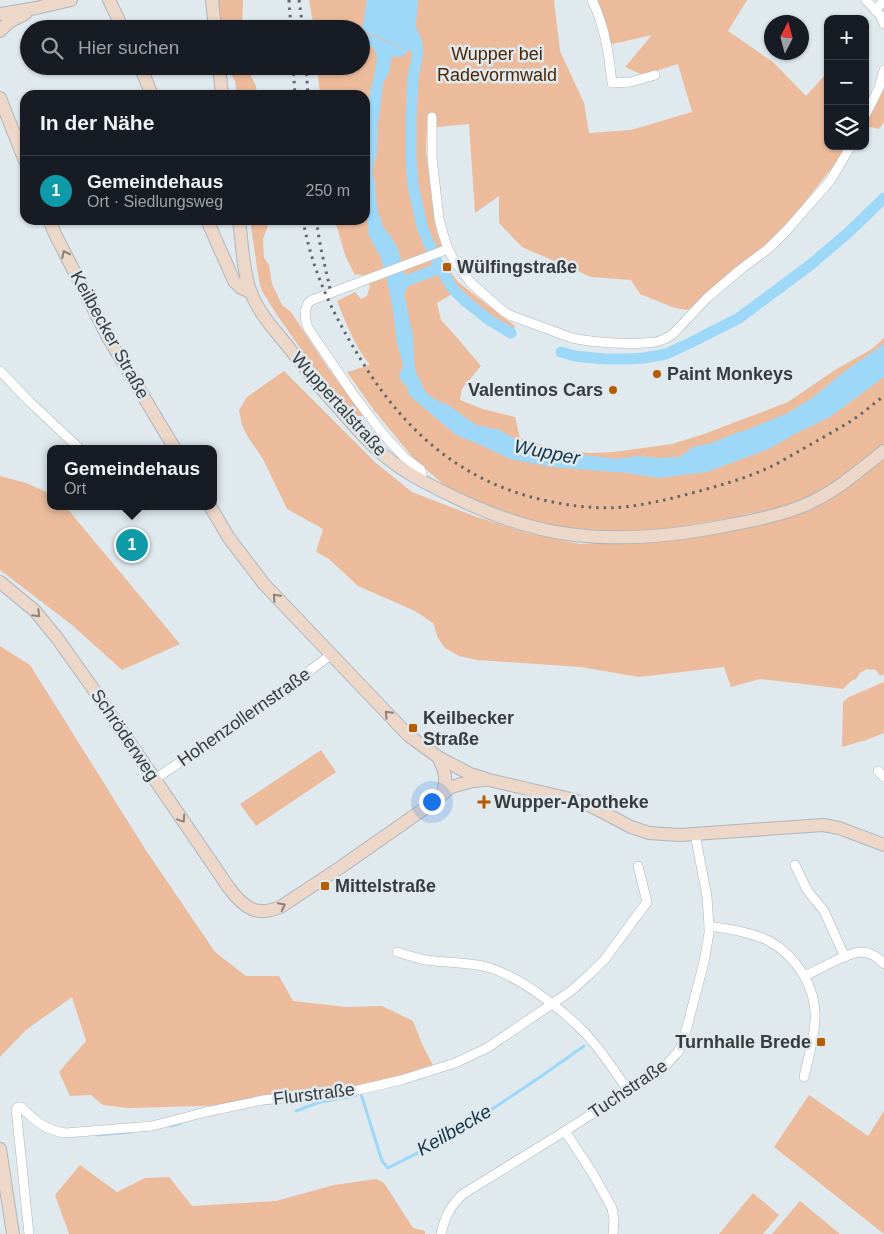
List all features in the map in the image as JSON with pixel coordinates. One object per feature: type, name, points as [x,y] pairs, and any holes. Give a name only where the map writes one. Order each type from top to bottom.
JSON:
[{"type":"main road","points":[[0,14],[71,0]]},
{"type":"main road","points":[[109,0],[119,20]]},
{"type":"main road","points":[[212,0],[214,20]]},
{"type":"main road","points":[[0,31],[15,19],[36,8]]},
{"type":"main road","points":[[144,75],[150,90]]},
{"type":"main road","points":[[220,75],[221,90]]},
{"type":"main road","points":[[0,98],[20,148]]},
{"type":"main road","name":"Keilbecker Straße","points":[[51,225],[109,339],[173,445]]},
{"type":"main road","points":[[209,225],[234,281],[241,288],[251,292]]},
{"type":"main road","name":"Wuppertalstraße","points":[[240,225],[246,274],[251,292],[261,313],[362,435],[398,466],[420,480],[492,514],[554,532],[603,537],[675,534],[716,528],[786,512],[806,504],[838,486],[884,452]]},
{"type":"main road","points":[[212,510],[229,538],[253,571],[279,600],[408,735],[457,768],[489,780],[575,800],[644,832],[666,835],[695,834],[822,825],[840,828],[884,844]]},
{"type":"main road","name":"Schröderweg","points":[[0,582],[35,611],[48,626],[238,899],[248,907],[257,911],[270,911],[282,906],[349,862],[431,804],[443,793]]},
{"type":"main road","points":[[438,757],[444,768],[445,775],[446,785],[443,793]]},
{"type":"main road","points":[[443,793],[451,787],[461,784],[489,780]]},
{"type":"main road","points":[[0,1149],[3,1192],[13,1234]]},
{"type":"street","points":[[592,0],[597,9],[609,51],[612,83],[631,82],[655,75]]},
{"type":"street","points":[[866,0],[880,15],[884,24]]},
{"type":"street","points":[[875,10],[884,1]]},
{"type":"street","points":[[869,107],[884,70]]},
{"type":"street","points":[[432,117],[434,183],[445,250],[471,283],[496,306],[512,316],[582,340],[655,342],[661,341],[673,334],[722,284],[768,249],[778,239],[830,181],[849,150]]},
{"type":"street","points":[[420,480],[422,474],[420,469],[397,451],[378,428],[319,345],[308,328],[306,308],[311,300],[445,250]]},
{"type":"street","points":[[0,371],[76,445]]},
{"type":"street","name":"Hohenzollernstraße","points":[[155,779],[242,720],[332,654]]},
{"type":"street","name":"Tuchstraße","points":[[441,1234],[446,1215],[463,1194],[628,1091],[666,1065],[681,1047],[704,962],[709,926],[707,897],[695,834]]},
{"type":"street","points":[[795,865],[807,890],[824,911],[845,957]]},
{"type":"street","name":"Flurstraße","points":[[29,1234],[16,1110],[18,1107],[21,1107],[48,1129],[58,1132],[66,1133],[152,1126],[263,1100],[358,1090],[401,1080],[455,1063],[474,1055],[500,1040],[552,1004],[590,974],[605,958],[647,902],[638,866]]},
{"type":"street","points":[[709,926],[740,932],[768,941],[788,955],[805,976],[813,999],[815,1021],[804,1077]]},
{"type":"street","points":[[397,952],[426,960],[475,965],[496,970],[514,979],[552,1004],[585,1033],[628,1091]]},
{"type":"street","points":[[805,976],[855,953],[863,952],[873,955],[884,963]]},
{"type":"street","points":[[565,1131],[612,1208],[614,1220],[613,1234]]},
{"type":"green space","points":[[218,0],[243,0],[242,20],[220,20]]},
{"type":"green space","name":"Wupper bei Radevormwald","points":[[309,0],[554,0],[560,51],[584,103],[589,133],[631,130],[692,112],[678,64],[643,75],[625,67],[652,35],[608,45],[593,0],[747,0],[728,31],[764,56],[764,60],[773,62],[806,96],[824,76],[824,150],[844,150],[839,159],[791,219],[751,259],[687,310],[675,308],[640,294],[631,280],[591,277],[522,247],[499,223],[499,196],[475,213],[469,124],[427,128],[426,151],[433,208],[436,229],[442,246],[434,249],[458,282],[515,326],[510,339],[452,294],[437,303],[441,320],[481,366],[462,389],[460,400],[483,409],[515,417],[520,438],[549,447],[589,453],[614,452],[672,444],[788,402],[835,370],[872,349],[884,338],[884,448],[824,489],[796,503],[737,517],[678,527],[634,531],[570,529],[503,513],[472,500],[444,485],[414,459],[373,409],[347,372],[370,365],[355,343],[337,301],[355,292],[361,299],[367,296],[370,286],[363,276],[355,275],[345,255],[336,225],[370,225],[370,90],[319,90],[318,75],[370,75],[370,20],[312,20]]},
{"type":"green space","points":[[884,70],[884,122],[879,129],[869,127],[869,102]]},
{"type":"green space","points":[[231,75],[250,75],[256,90],[236,90],[235,81]]},
{"type":"green space","points":[[251,225],[268,225],[263,239],[264,258],[269,265],[272,284],[282,305],[291,312],[363,416],[352,416],[328,388],[275,312],[262,291]]},
{"type":"green space","points":[[284,371],[376,463],[412,492],[477,517],[527,533],[580,544],[672,540],[792,513],[831,499],[884,458],[884,674],[880,676],[876,670],[867,669],[843,689],[760,679],[731,687],[724,667],[639,677],[581,667],[477,660],[459,656],[445,648],[438,638],[433,623],[415,611],[358,586],[329,559],[316,552],[323,529],[287,509],[263,459],[242,425],[239,410],[247,397]]},
{"type":"green space","points":[[0,476],[26,483],[47,492],[47,510],[68,510],[180,644],[122,670],[72,625],[0,570]]},
{"type":"green space","points":[[0,646],[30,665],[145,849],[215,952],[246,976],[279,976],[293,1001],[346,1007],[382,1006],[413,1021],[436,1071],[374,1090],[276,1104],[128,1108],[103,1105],[91,1095],[70,1096],[59,1072],[86,1041],[72,997],[26,1030],[0,1057]]},
{"type":"green space","points":[[884,682],[884,733],[842,747],[843,702],[849,697]]},
{"type":"green space","points":[[321,750],[336,772],[256,826],[240,804]]},
{"type":"green space","points":[[809,1095],[868,1136],[884,1111],[884,1234],[774,1147]]},
{"type":"green space","points":[[80,1165],[117,1192],[145,1178],[169,1177],[192,1206],[276,1201],[334,1185],[376,1179],[384,1183],[413,1228],[425,1231],[425,1234],[69,1234],[55,1195]]},
{"type":"green space","points":[[753,1193],[779,1215],[763,1234],[719,1234]]},
{"type":"green space","points":[[800,1201],[840,1234],[772,1234]]},
{"type":"water","points":[[367,0],[418,0],[416,27],[423,43],[421,55],[370,34],[370,20],[364,20]]},
{"type":"water","name":"Wupper","points":[[370,35],[408,51],[405,55],[392,56],[389,72],[383,84],[378,124],[377,154],[373,166],[373,176],[378,211],[383,227],[398,249],[408,287],[404,294],[413,336],[416,372],[426,393],[436,400],[448,405],[476,425],[500,430],[526,446],[536,449],[616,459],[639,456],[658,458],[680,457],[693,447],[712,443],[788,413],[812,398],[845,371],[884,344],[884,377],[830,417],[769,449],[707,472],[659,478],[627,473],[552,467],[510,459],[456,435],[409,395],[407,387],[399,378],[403,365],[397,344],[388,283],[380,256],[369,236],[368,225],[370,225],[370,91],[377,57],[374,48],[370,46]]},
{"type":"waterway","points":[[414,40],[418,52],[413,77],[411,160],[413,186],[423,230],[440,268],[453,289],[489,320],[511,333]]},
{"type":"waterway","points":[[561,352],[575,356],[605,359],[644,358],[666,354],[690,343],[739,318],[809,266],[849,232],[884,198]]},
{"type":"waterway","points":[[393,286],[440,268]]},
{"type":"waterway","name":"Keilbecke","points":[[361,1094],[382,1161],[388,1168],[439,1141],[489,1111],[584,1046]]},
{"type":"waterway","name":"Keilbecke","points":[[296,1111],[320,1102],[355,1096]]},
{"type":"waterway","name":"Keilbecke","points":[[171,1126],[181,1123]]},
{"type":"waterway","name":"Keilbecke","points":[[98,1135],[130,1132]]},
{"type":"railway","points":[[289,0],[290,20]]},
{"type":"railway","points":[[299,0],[302,20]]},
{"type":"railway","points":[[294,75],[295,90]]},
{"type":"railway","points":[[307,75],[308,90]]},
{"type":"railway","points":[[304,225],[319,277],[334,312],[363,363],[400,413],[420,435],[443,454],[467,470],[494,484],[522,494],[571,505],[616,508],[651,503],[702,490],[740,479],[776,464],[851,421],[884,396]]},
{"type":"railway","points":[[317,225],[331,293]]},
{"type":"place","name":"Wülfingstraße","points":[[447,267]]},
{"type":"place","name":"Paint Monkeys","points":[[657,374]]},
{"type":"place","name":"Valentinos Cars","points":[[613,390]]},
{"type":"place","name":"Gemeindehaus","points":[[132,545]]},
{"type":"place","name":"Keilbecker Straße","points":[[413,728]]},
{"type":"place","name":"Wupper-Apotheke","points":[[484,802]]},
{"type":"place","name":"Mittelstraße","points":[[325,886]]},
{"type":"place","name":"Turnhalle Brede","points":[[821,1042]]}]
